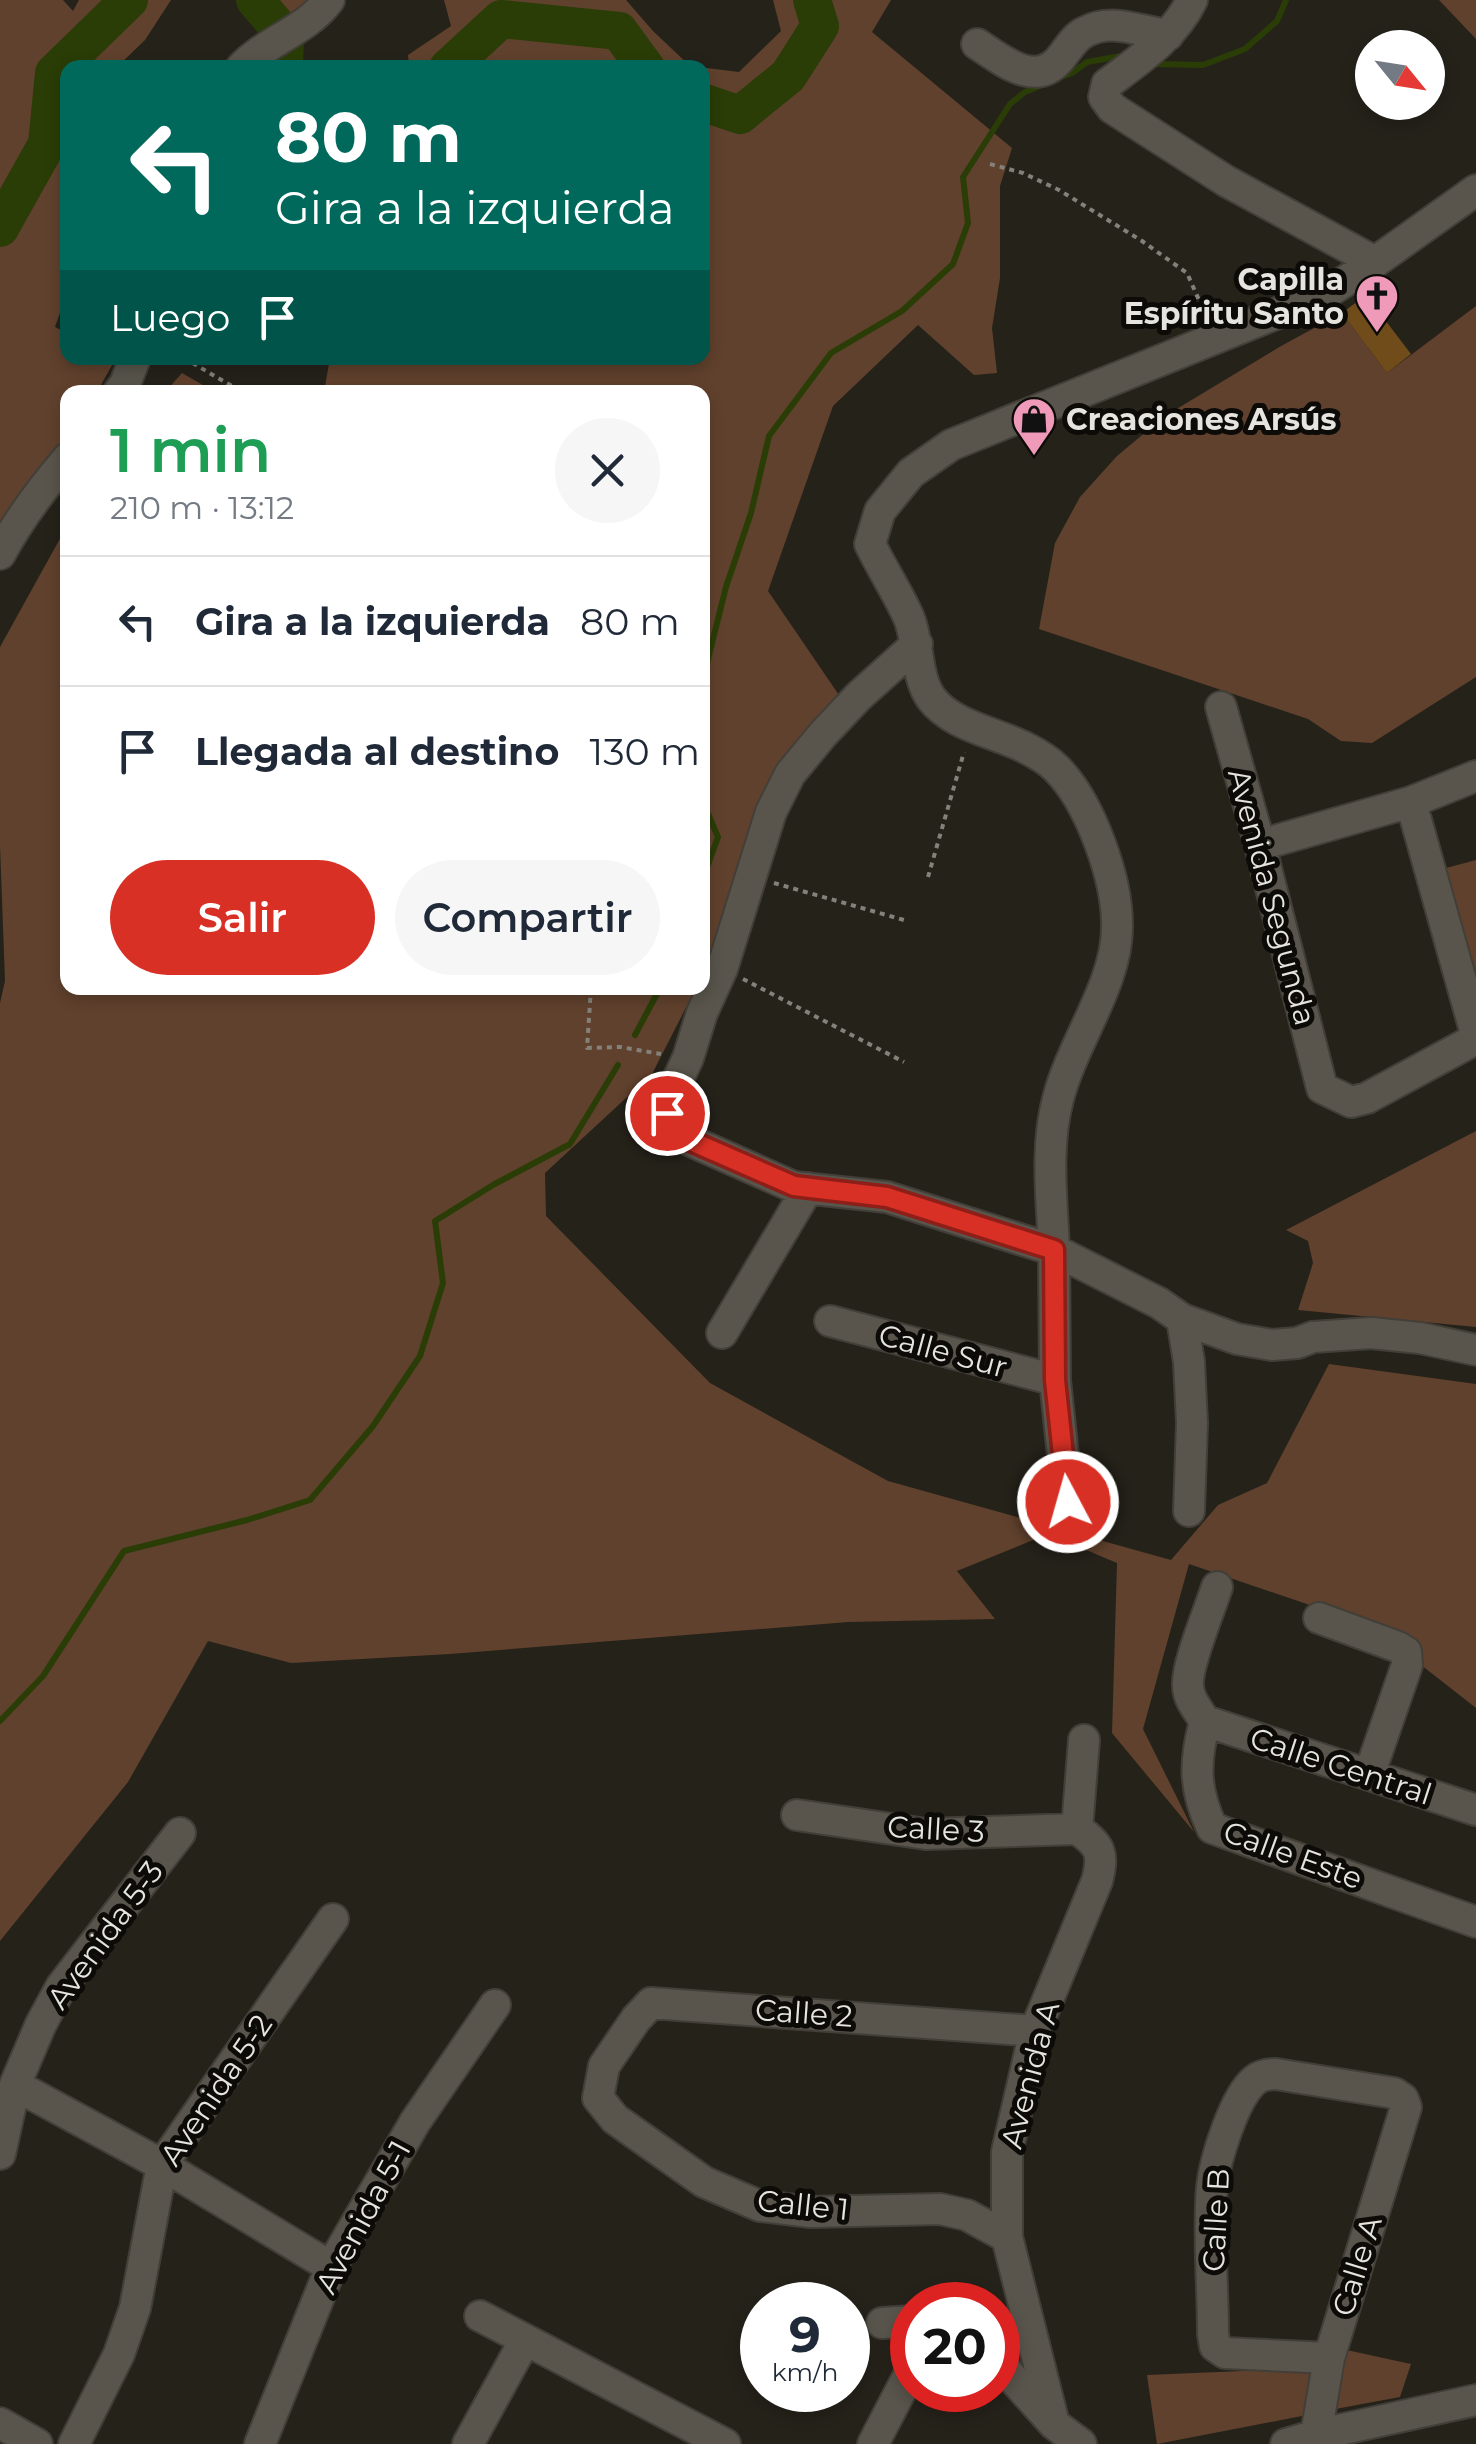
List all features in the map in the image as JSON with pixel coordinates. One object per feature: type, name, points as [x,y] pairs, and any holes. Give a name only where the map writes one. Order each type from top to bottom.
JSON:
[{"type":"street","points":[[248,60],[313,17],[328,0]]},
{"type":"street","points":[[1192,0],[1184,18],[1168,35],[1107,84],[1104,96],[1112,108],[1226,181],[1375,262]]},
{"type":"street","points":[[977,44],[1036,74],[1049,70],[1082,33],[1096,28],[1133,27],[1168,35]]},
{"type":"street","points":[[1068,1502],[1055,1380],[1050,1140],[1058,1098],[1073,1055],[1110,970],[1118,930],[1114,893],[1097,838],[1080,802],[1055,767],[1024,747],[971,726],[940,708],[930,697],[922,681],[908,616],[870,544],[880,510],[910,473],[951,445],[1326,294],[1476,190]]},
{"type":"street","points":[[0,554],[12,531],[60,468]]},
{"type":"street","points":[[917,644],[823,734],[790,774],[770,812],[722,969],[672,1092],[667,1113],[675,1134],[794,1186],[887,1197],[1054,1250],[1159,1303],[1182,1319],[1237,1339],[1272,1345],[1371,1332],[1476,1350]]},
{"type":"street","name":"Avenida Segunda","points":[[1221,707],[1322,1088],[1351,1102],[1367,1098],[1476,1037]]},
{"type":"street","points":[[1260,845],[1412,802],[1476,776]]},
{"type":"street","points":[[1412,802],[1476,1037]]},
{"type":"street","points":[[722,1333],[808,1188]]},
{"type":"street","points":[[1182,1319],[1192,1423],[1189,1511]]},
{"type":"street","name":"Calle Sur","points":[[830,1321],[1055,1380]]},
{"type":"street","points":[[1205,1721],[1188,1686],[1190,1668],[1217,1587]]},
{"type":"street","points":[[1319,1618],[1406,1652],[1406,1664],[1370,1776]]},
{"type":"street","name":"Calle Central","points":[[1205,1721],[1476,1810]]},
{"type":"street","name":"Calle Este","points":[[1205,1721],[1196,1774],[1200,1802],[1212,1828],[1476,1922]]},
{"type":"street","points":[[1076,1830],[1084,1740]]},
{"type":"street","name":"Calle 3","points":[[796,1815],[926,1834],[1076,1830]]},
{"type":"street","name":"Avenida A","points":[[1054,2424],[1007,2237],[1007,2152],[1035,2031],[1097,1881],[1102,1859],[1093,1840],[1076,1830]]},
{"type":"street","name":"Avenida 5-3","points":[[0,2154],[15,2086],[61,1987],[180,1833]]},
{"type":"street","name":"Avenida 5-2","points":[[74,2444],[119,2354],[135,2308],[162,2165],[333,1919]]},
{"type":"street","name":"Calle 2","points":[[604,2066],[651,2003],[1035,2031]]},
{"type":"street","name":"Avenida 5-1","points":[[260,2444],[331,2267],[415,2122],[495,2005]]},
{"type":"street","name":"Calle 1","points":[[604,2066],[598,2098],[615,2120],[704,2182],[760,2206],[811,2212],[940,2210],[967,2216],[1007,2237]]},
{"type":"street","name":"Calle B","points":[[1328,2358],[1225,2353],[1216,2346],[1212,2185],[1217,2164],[1243,2093],[1266,2074],[1394,2093],[1403,2099]]},
{"type":"street","points":[[15,2086],[162,2165],[331,2267]]},
{"type":"street","name":"Calle A","points":[[1316,2435],[1328,2358],[1406,2107],[1403,2099]]},
{"type":"street","points":[[480,2316],[726,2444]]},
{"type":"street","points":[[882,2323],[890,2322]]},
{"type":"street","points":[[468,2444],[525,2340]]},
{"type":"street","points":[[1020,2386],[1054,2424],[1081,2444]]},
{"type":"street","points":[[1286,2444],[1476,2400]]},
{"type":"street","points":[[873,2444],[890,2411]]},
{"type":"street","points":[[0,2423],[37,2444]]},
{"type":"path","points":[[990,164],[1023,173],[1059,190],[1187,273],[1214,340]]},
{"type":"path","points":[[196,365],[230,385]]},
{"type":"path","points":[[928,877],[971,726]]},
{"type":"path","points":[[752,878],[904,920]]},
{"type":"path","points":[[722,969],[904,1062]]},
{"type":"path","points":[[590,995],[587,1048],[620,1047],[688,1058]]},
{"type":"shaded area","points":[[0,0],[63,0],[73,11],[79,0],[171,0],[145,40],[124,60],[60,60],[60,313],[55,327],[60,330],[60,365],[112,365],[101,385],[60,385],[60,451],[0,532]]},
{"type":"shaded area","points":[[245,0],[321,0],[300,26]]},
{"type":"shaded area","points":[[444,0],[626,0],[684,60],[408,60],[408,55],[451,26]]},
{"type":"shaded area","points":[[773,0],[891,0],[872,32],[1012,148],[1000,186],[1000,278],[992,328],[997,373],[974,375],[918,325],[833,406],[768,591],[841,698],[710,960],[710,385],[325,385],[329,365],[710,365],[710,68],[739,72],[781,31]]},
{"type":"shaded area","points":[[1439,0],[1476,0],[1476,39]]},
{"type":"shaded area","points":[[1476,306],[1476,677],[1372,743],[1341,741],[1308,719],[1039,629],[1055,543],[1080,497],[1117,456],[1165,416],[1342,313],[1387,373]]},
{"type":"shaded area","points":[[182,373],[203,385],[171,385]]},
{"type":"shaded area","points":[[60,539],[60,995],[692,995],[652,1074],[545,1173],[546,1216],[710,1383],[888,1481],[1171,1560],[1218,1505],[1267,1483],[1329,1364],[1476,1384],[1476,1708],[1421,1665],[1413,1640],[1189,1564],[1143,1729],[1194,1832],[1112,1733],[1117,1563],[1048,1534],[957,1571],[995,1619],[848,1622],[291,1663],[208,1641],[128,1782],[0,1941],[0,1003],[5,981],[0,647]]},
{"type":"shaded area","points":[[1476,860],[1476,989],[1446,868]]},
{"type":"shaded area","points":[[1476,1131],[1476,1327],[1298,1310],[1313,1263],[1308,1241],[1286,1230]]},
{"type":"shaded area","points":[[1342,2349],[1411,2364],[1400,2397],[1330,2410]]},
{"type":"shaded area","points":[[1314,2368],[1307,2415],[1157,2444],[1147,2375]]},
{"type":"building","name":"Capilla Espíritu Santo","points":[[1366,295],[1411,354],[1387,373],[1342,313]]},
{"type":"waterway","points":[[67,60],[129,0]]},
{"type":"waterway","points":[[255,0],[285,35],[284,60]]},
{"type":"waterway","points":[[710,105],[740,115],[788,76],[820,26],[812,0]]},
{"type":"waterway","points":[[1153,64],[1203,65],[1245,49],[1277,21],[1286,0]]},
{"type":"waterway","points":[[457,60],[501,19],[619,31],[640,60]]},
{"type":"waterway","points":[[1058,78],[1087,62],[1121,56]]},
{"type":"waterway","points":[[0,228],[47,144],[54,73],[60,67]]},
{"type":"waterway","points":[[710,651],[751,513],[769,436],[831,353],[902,311],[953,264],[968,223],[963,177],[1010,104],[1025,92],[1047,83]]},
{"type":"waterway","points":[[710,818],[718,837],[710,859]]},
{"type":"waterway","points":[[635,1035],[656,995]]},
{"type":"waterway","points":[[0,1721],[43,1676],[124,1551],[310,1500],[373,1426],[420,1356],[443,1283],[435,1221],[570,1144],[618,1065]]},
{"type":"place","name":"Capilla Espíritu Santo","points":[[1377,334]]},
{"type":"place","name":"Creaciones Arsús","points":[[1034,457]]},
{"type":"route","points":[[667,1113],[675,1134],[794,1186],[887,1197],[1054,1250],[1055,1380],[1068,1502]]}]
